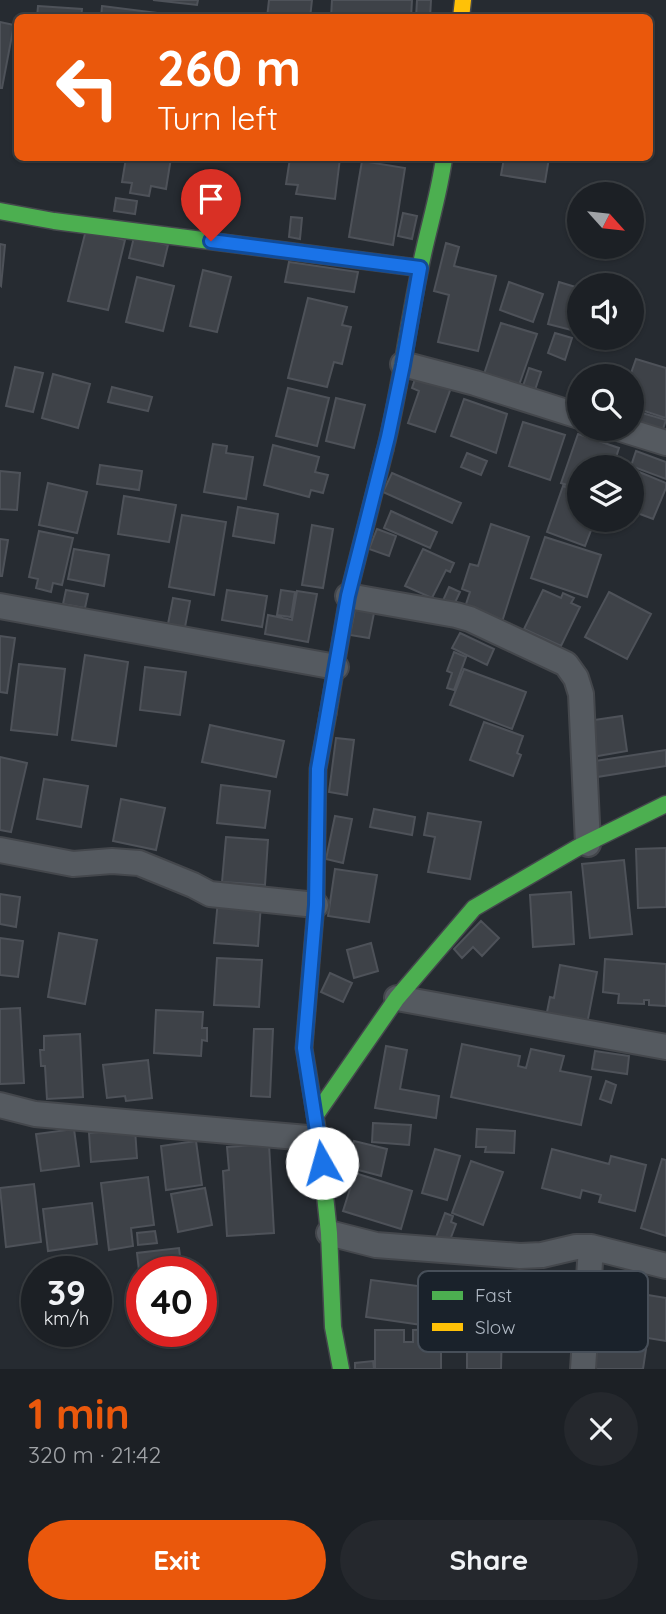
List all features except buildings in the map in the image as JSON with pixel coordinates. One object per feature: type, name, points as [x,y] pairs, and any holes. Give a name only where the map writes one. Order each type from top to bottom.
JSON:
[{"type":"street","points":[[341,1369],[333,1326],[329,1233],[317,1128],[304,1048],[316,905],[318,769],[348,596],[388,437],[444,161]]},
{"type":"street","points":[[0,211],[54,221],[420,268]]},
{"type":"street","points":[[403,365],[475,383],[567,412]]},
{"type":"street","points":[[644,436],[666,443]]},
{"type":"street","points":[[348,596],[470,619],[565,664],[576,678],[581,694],[589,844]]},
{"type":"street","points":[[0,606],[336,667]]},
{"type":"street","points":[[317,1128],[397,998],[474,908],[577,848],[666,804]]},
{"type":"street","points":[[0,850],[73,864],[113,861],[139,863],[210,894],[316,905]]},
{"type":"street","points":[[397,998],[666,1047]]},
{"type":"street","points":[[0,1105],[35,1114],[317,1128]]},
{"type":"street","points":[[329,1233],[376,1245],[520,1256],[591,1247],[666,1266]]},
{"type":"street","points":[[589,1271],[591,1247]]},
{"type":"traffic: fast","points":[[385,450],[443,161]]},
{"type":"traffic: fast","points":[[0,211],[54,221],[420,268]]},
{"type":"traffic: fast","points":[[328,714],[318,769],[316,905],[304,1048],[319,1139],[329,1233],[333,1327],[341,1369]]},
{"type":"traffic: fast","points":[[315,1116],[397,998],[474,908],[577,848],[666,804]]},
{"type":"traffic: slow","points":[[461,14],[463,0]]},
{"type":"traffic: slow","points":[[328,714],[348,596],[385,450]]},
{"type":"route","points":[[211,241],[420,268],[388,437],[348,596],[318,769],[316,905],[304,1048],[322,1163]]}]
